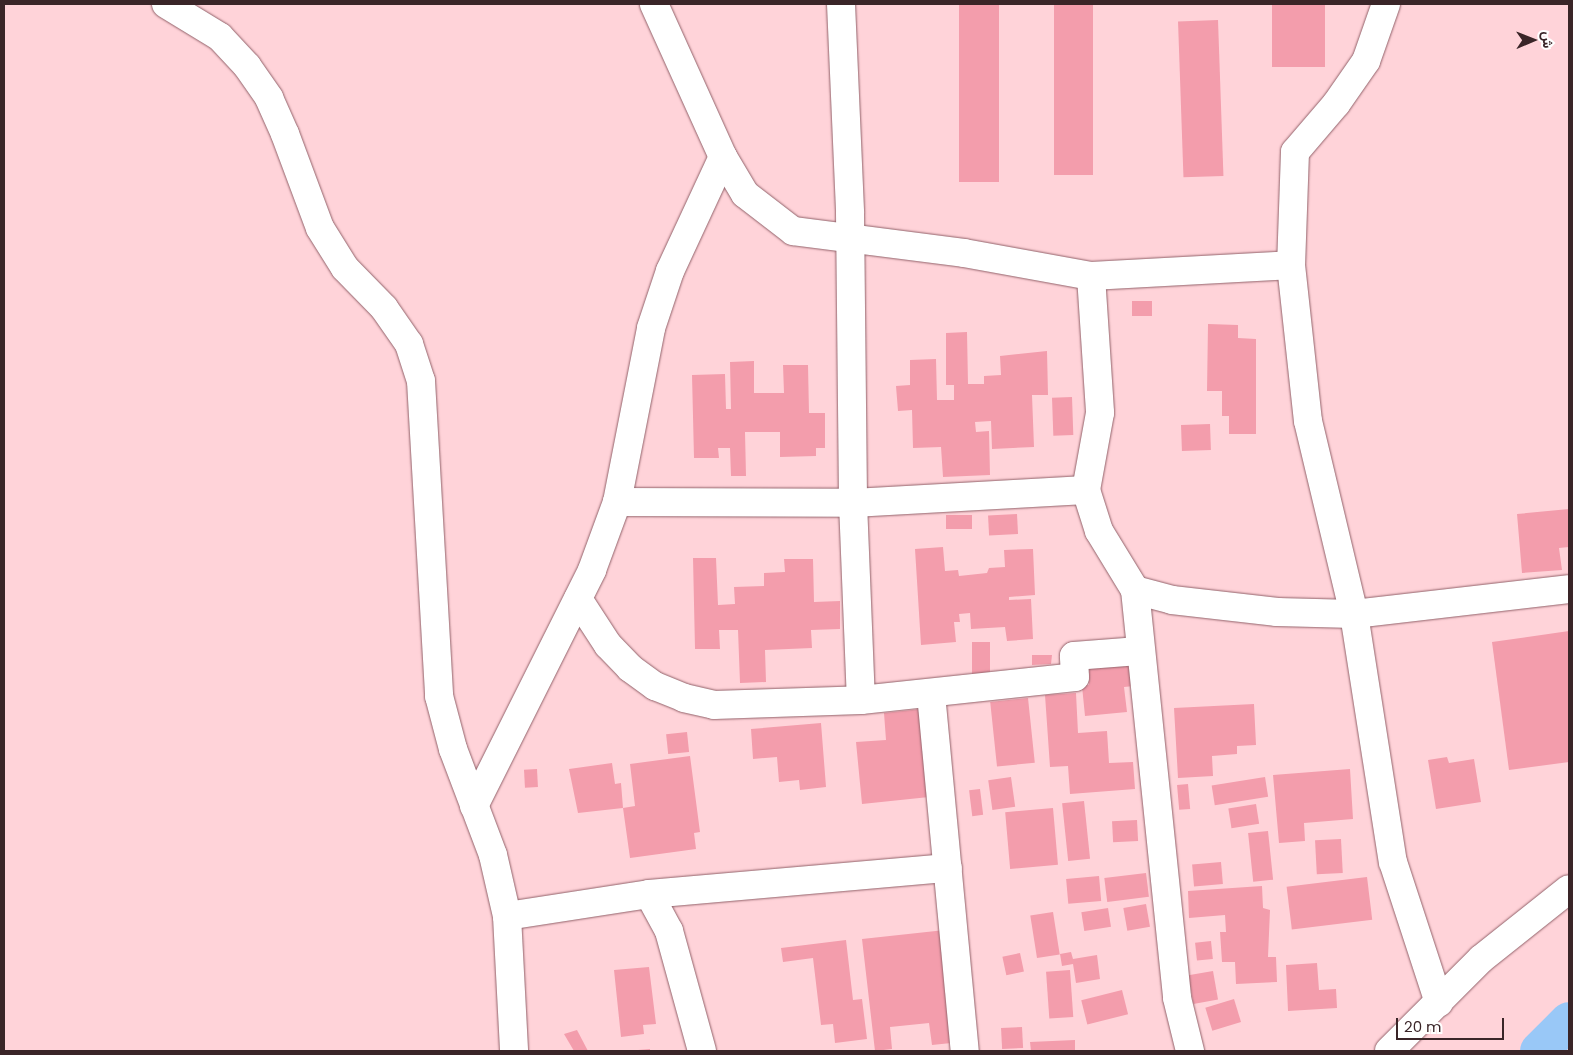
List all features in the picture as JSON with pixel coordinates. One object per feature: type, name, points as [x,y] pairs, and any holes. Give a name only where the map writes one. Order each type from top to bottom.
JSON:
[{"type":"street","points":[[166,4],[220,37],[247,66],[269,98],[285,134],[320,228],[345,268],[384,308],[409,344],[421,381],[426,420],[434,634],[439,696],[453,749],[493,855],[507,916],[514,1051]]},
{"type":"street","points":[[654,4],[723,158],[746,194],[793,231],[850,240],[964,253],[1092,276],[1290,264]]},
{"type":"street","points":[[840,4],[850,240],[853,503],[861,700]]},
{"type":"street","points":[[1386,4],[1366,60],[1336,104],[1294,152],[1290,264],[1308,421],[1354,614],[1393,862],[1439,1003]]},
{"type":"street","points":[[474,806],[578,599],[617,502],[651,328],[670,271],[723,158]]},
{"type":"street","points":[[1092,276],[1100,413],[1086,490],[1099,531],[1135,590],[1139,651],[1177,998],[1190,1051]]},
{"type":"street","points":[[617,502],[853,503],[1086,490]]},
{"type":"street","points":[[1135,590],[1172,600],[1277,612],[1354,614],[1507,594],[1569,589]]},
{"type":"street","points":[[578,599],[608,645],[630,668],[655,686],[684,698],[714,706],[861,700],[931,694],[1075,677],[1074,656],[1139,651]]},
{"type":"street","points":[[931,694],[965,1051]]},
{"type":"street","points":[[507,916],[649,894],[948,868]]},
{"type":"street","points":[[1389,1051],[1481,959],[1569,889]]},
{"type":"street","points":[[649,894],[669,931],[702,1051]]},
{"type":"building","points":[[959,4],[999,4],[999,182],[959,182]]},
{"type":"building","points":[[1054,4],[1093,4],[1093,175],[1054,175]]},
{"type":"building","points":[[1272,4],[1325,4],[1325,67],[1272,67]]},
{"type":"building","points":[[1218,20],[1223,176],[1183,177],[1178,21]]},
{"type":"building","points":[[1132,301],[1152,301],[1152,316],[1132,316]]},
{"type":"building","points":[[1208,324],[1238,325],[1238,338],[1256,339],[1256,434],[1229,434],[1229,416],[1222,416],[1222,391],[1207,391]]},
{"type":"building","points":[[967,332],[968,384],[984,384],[984,376],[1001,375],[1000,356],[1047,351],[1048,395],[1032,395],[1034,447],[992,449],[991,421],[975,422],[976,432],[989,431],[990,475],[943,477],[941,447],[913,448],[912,410],[898,411],[896,386],[910,385],[910,360],[936,359],[937,400],[954,400],[954,385],[946,385],[946,333]]},
{"type":"building","points":[[754,361],[754,393],[784,393],[783,365],[808,365],[809,413],[825,413],[825,448],[816,448],[816,456],[780,457],[780,432],[745,432],[746,476],[731,476],[730,448],[718,448],[719,458],[694,458],[692,375],[725,374],[726,409],[731,409],[730,362]]},
{"type":"building","points":[[1072,397],[1073,435],[1053,436],[1052,398]]},
{"type":"building","points":[[1210,424],[1211,450],[1182,451],[1181,425]]},
{"type":"building","points":[[1569,509],[1569,547],[1559,548],[1562,570],[1522,573],[1517,514]]},
{"type":"building","points":[[1017,514],[1018,534],[989,535],[988,516]]},
{"type":"building","points":[[946,515],[972,515],[972,529],[946,529]]},
{"type":"building","points":[[943,547],[945,571],[958,570],[959,576],[987,573],[989,568],[1005,567],[1004,550],[1033,549],[1035,595],[1009,597],[1009,600],[1031,599],[1033,639],[1007,641],[1005,627],[971,629],[970,613],[959,614],[960,622],[954,622],[956,642],[921,645],[915,549]]},
{"type":"building","points":[[693,558],[716,558],[718,605],[735,604],[734,587],[764,586],[764,573],[785,572],[784,559],[813,559],[814,602],[840,601],[840,629],[811,630],[812,648],[765,650],[766,682],[740,683],[738,630],[719,630],[720,649],[695,649]]},
{"type":"building","points":[[1569,631],[1569,762],[1509,770],[1492,642]]},
{"type":"building","points":[[972,642],[990,642],[990,676],[972,676]]},
{"type":"building","points":[[1032,655],[1052,655],[1051,664],[1032,665]]},
{"type":"building","points":[[1131,663],[1134,686],[1124,687],[1127,712],[1085,716],[1082,686],[1089,685],[1087,668]]},
{"type":"building","points":[[1076,693],[1078,733],[1107,731],[1109,763],[1133,762],[1135,789],[1070,794],[1068,766],[1050,767],[1045,695]]},
{"type":"building","points":[[1028,698],[1035,763],[997,767],[990,702]]},
{"type":"building","points":[[1254,704],[1256,745],[1237,746],[1237,754],[1212,756],[1213,776],[1178,778],[1174,708]]},
{"type":"building","points":[[921,709],[929,797],[862,804],[856,742],[886,740],[884,713]]},
{"type":"building","points":[[821,723],[826,787],[800,790],[799,780],[779,782],[777,757],[753,759],[751,729]]},
{"type":"building","points":[[687,732],[689,752],[668,754],[666,734]]},
{"type":"building","points":[[690,756],[700,832],[694,833],[696,849],[630,858],[623,808],[635,806],[630,764]]},
{"type":"building","points":[[1447,757],[1449,763],[1474,759],[1481,802],[1436,809],[1428,760]]},
{"type":"building","points":[[612,763],[615,784],[621,783],[623,808],[578,813],[569,769]]},
{"type":"building","points":[[537,769],[538,787],[525,788],[524,770]]},
{"type":"building","points":[[1350,769],[1353,819],[1304,823],[1305,841],[1279,843],[1273,775]]},
{"type":"building","points":[[1011,777],[1015,807],[992,810],[988,780]]},
{"type":"building","points":[[1265,777],[1268,797],[1215,805],[1212,785]]},
{"type":"building","points":[[1188,784],[1190,809],[1179,810],[1177,785]]},
{"type":"building","points":[[980,789],[983,815],[972,816],[969,790]]},
{"type":"building","points":[[1084,801],[1090,859],[1068,861],[1062,803]]},
{"type":"building","points":[[1256,804],[1259,824],[1231,828],[1228,808]]},
{"type":"building","points":[[1053,808],[1058,865],[1010,869],[1005,812]]},
{"type":"building","points":[[1137,820],[1138,841],[1113,842],[1112,821]]},
{"type":"building","points":[[1268,831],[1273,880],[1253,882],[1248,833]]},
{"type":"building","points":[[1341,839],[1343,873],[1317,874],[1315,840]]},
{"type":"building","points":[[1221,862],[1223,884],[1194,886],[1192,865]]},
{"type":"building","points":[[1146,873],[1149,897],[1107,902],[1104,878]]},
{"type":"building","points":[[1099,876],[1101,901],[1068,904],[1066,879]]},
{"type":"building","points":[[1367,877],[1372,920],[1292,930],[1287,887]]},
{"type":"building","points":[[1262,886],[1263,908],[1270,910],[1268,957],[1276,957],[1277,982],[1236,984],[1235,962],[1222,962],[1220,932],[1226,932],[1225,915],[1189,918],[1188,891]]},
{"type":"building","points":[[1146,904],[1150,927],[1127,931],[1123,908]]},
{"type":"building","points":[[1108,908],[1111,927],[1084,931],[1081,912]]},
{"type":"building","points":[[1053,912],[1060,954],[1037,958],[1030,916]]},
{"type":"building","points":[[945,930],[961,1042],[932,1045],[929,1023],[890,1027],[892,1049],[875,1051],[862,939]]},
{"type":"building","points":[[846,940],[853,1000],[862,999],[867,1039],[835,1043],[833,1024],[821,1025],[813,958],[783,962],[781,948]]},
{"type":"building","points":[[1211,941],[1213,959],[1197,961],[1195,943]]},
{"type":"building","points":[[1071,952],[1073,959],[1097,955],[1100,979],[1076,983],[1073,964],[1062,966],[1060,954]]},
{"type":"building","points":[[1020,953],[1024,972],[1006,975],[1002,957]]},
{"type":"building","points":[[1317,963],[1319,990],[1336,989],[1337,1008],[1288,1011],[1286,965]]},
{"type":"building","points":[[649,967],[656,1024],[643,1025],[644,1034],[621,1037],[614,970]]},
{"type":"building","points":[[1070,970],[1073,1017],[1049,1019],[1046,972]]},
{"type":"building","points":[[1213,971],[1218,1000],[1193,1004],[1188,975]]},
{"type":"building","points":[[1122,990],[1128,1014],[1087,1024],[1081,1000]]},
{"type":"building","points":[[1234,999],[1241,1022],[1212,1031],[1205,1008]]},
{"type":"building","points":[[1022,1027],[1023,1048],[1002,1049],[1001,1028]]},
{"type":"building","points":[[577,1030],[588,1051],[574,1051],[564,1034]]},
{"type":"building","points":[[1075,1040],[1075,1051],[1031,1051],[1030,1042]]},
{"type":"building","points":[[650,1049],[650,1051],[638,1051],[638,1050]]},
{"type":"waterway","points":[[1539,1051],[1569,1021]]}]
